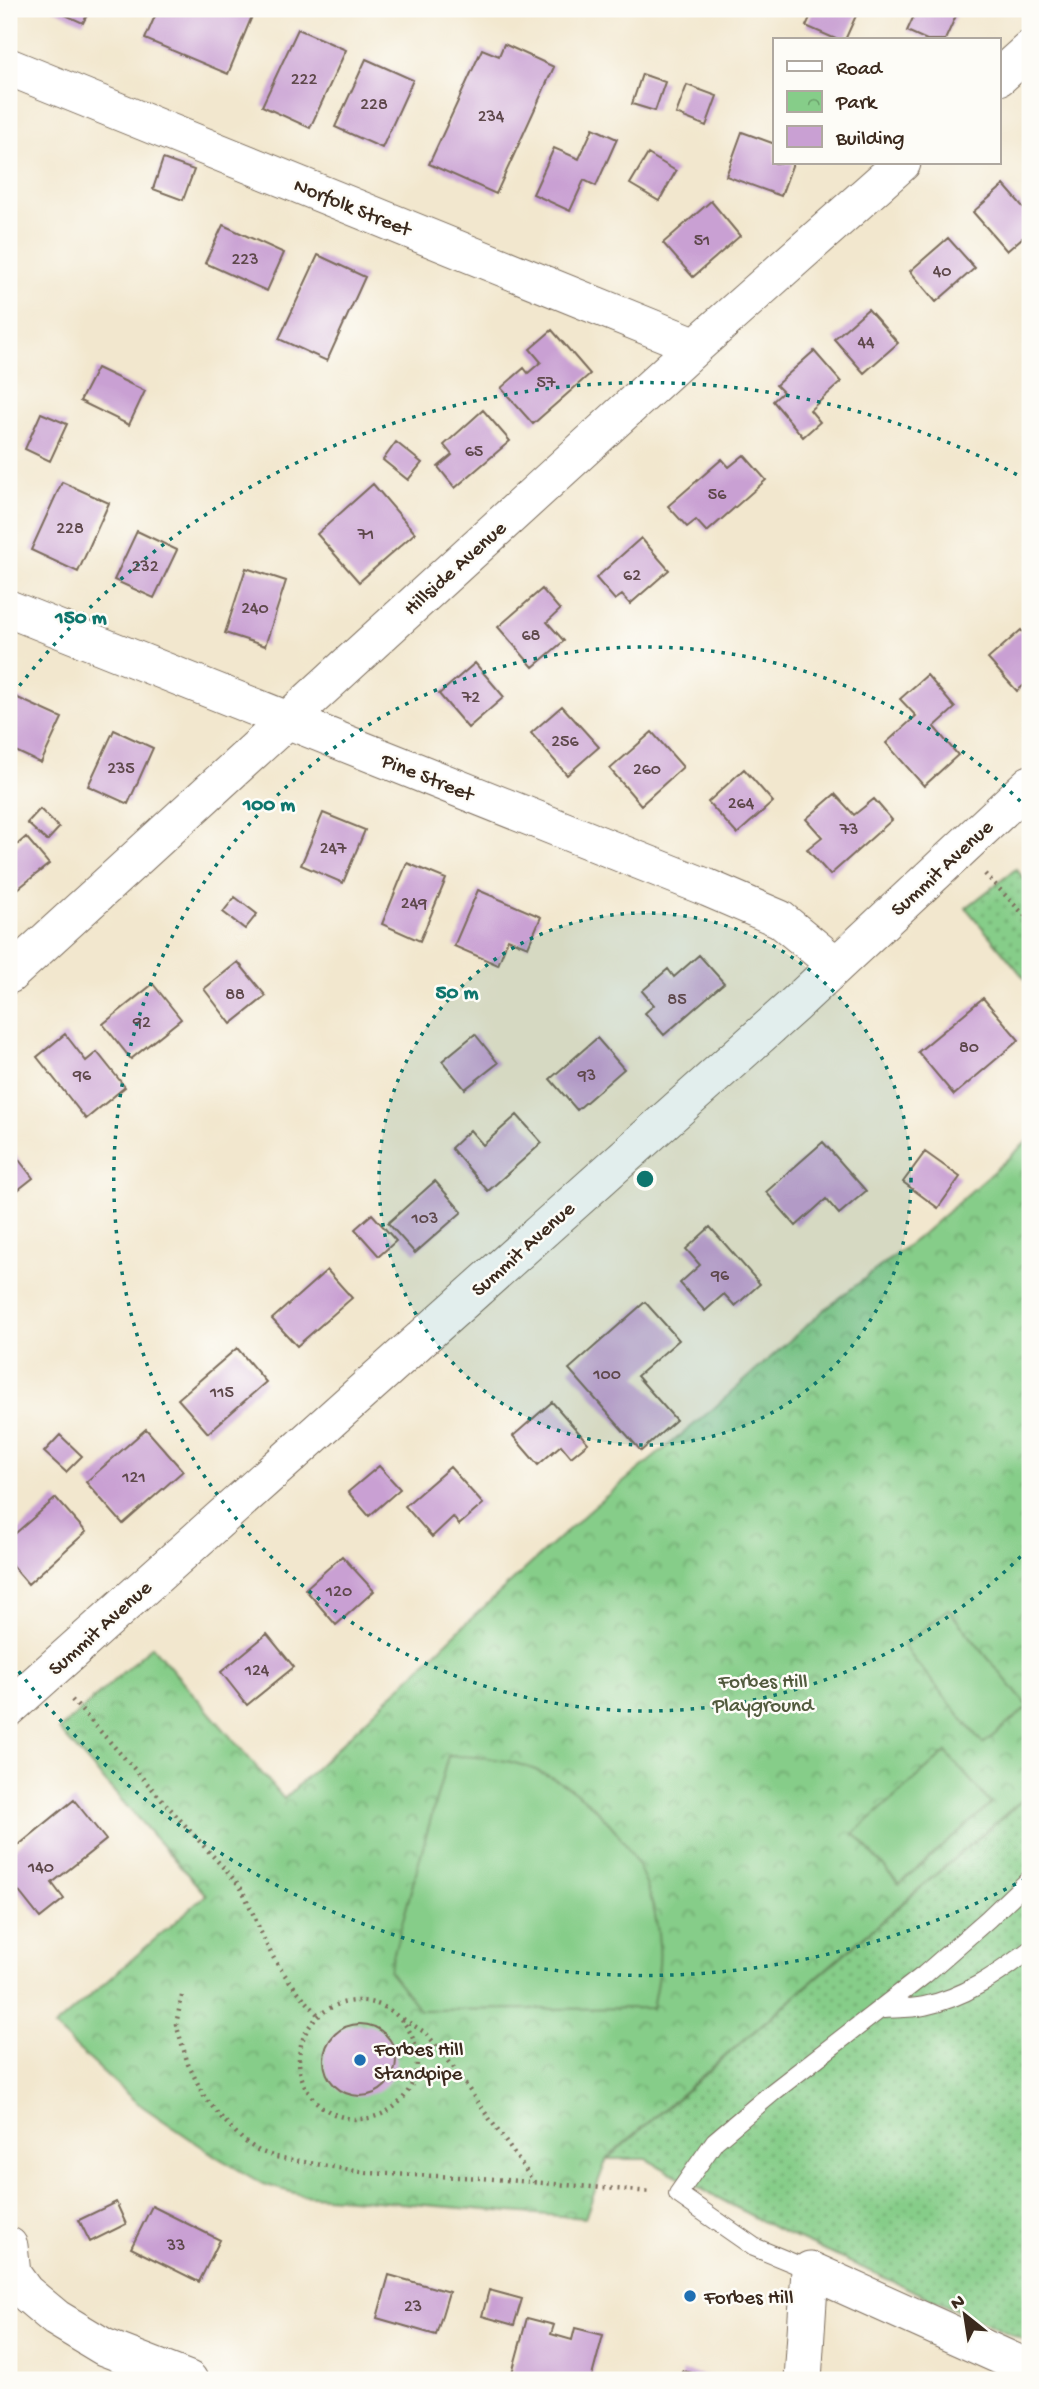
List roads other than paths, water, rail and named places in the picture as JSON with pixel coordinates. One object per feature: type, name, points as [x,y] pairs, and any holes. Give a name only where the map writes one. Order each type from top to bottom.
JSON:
[{"type":"street","points":[[1000,76],[1030,49]]},
{"type":"street","name":"Norfolk Street","points":[[9,67],[696,346]]},
{"type":"street","name":"Hillside Avenue","points":[[9,975],[696,346],[901,164]]},
{"type":"street","name":"Pine Street","points":[[9,609],[780,919],[835,965]]},
{"type":"street","name":"Summit Avenue","points":[[9,1708],[835,965],[1030,785]]},
{"type":"street","points":[[9,2246],[12,2274],[25,2292],[56,2318],[104,2347],[188,2380]]},
{"type":"street","points":[[803,2380],[810,2270],[1030,2369]]},
{"type":"lane","points":[[810,2270],[754,2247],[678,2194],[715,2141],[970,1935],[1030,1879]]},
{"type":"lane","points":[[881,2008],[921,2007],[942,2001],[977,1986],[1030,1950]]},
{"type":"place","name":"Forbes Hill Standpipe","points":[[360,2060]]},
{"type":"place","name":"Forbes Hill","points":[[690,2296]]},
{"type":"park label","name":"Forbes Hill Playground","points":[[763,1692]]}]
